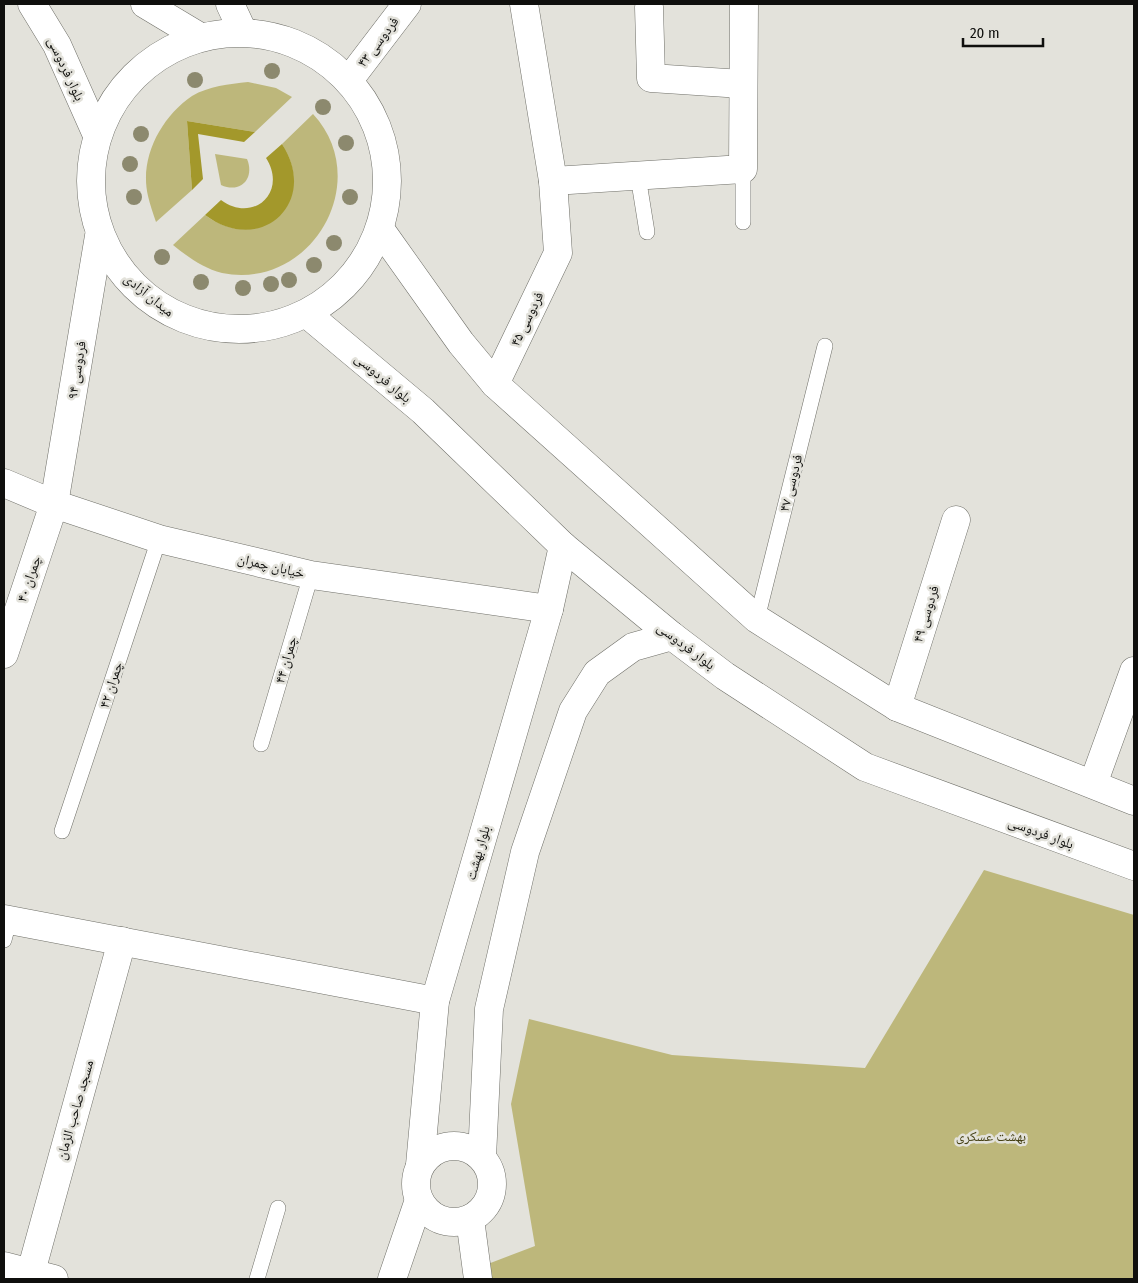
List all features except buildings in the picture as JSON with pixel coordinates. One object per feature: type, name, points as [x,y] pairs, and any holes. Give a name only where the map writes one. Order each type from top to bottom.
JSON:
[{"type":"street","name":"بلوار فردوسی","points":[[32,4],[56,45],[97,135]]},
{"type":"street","points":[[145,4],[200,37]]},
{"type":"street","points":[[230,4],[243,32]]},
{"type":"street","name":"فردوسی ۴۳","points":[[349,80],[407,4]]},
{"type":"street","points":[[524,4],[553,181],[742,169],[744,4]]},
{"type":"street","points":[[649,7],[651,78],[742,84]]},
{"type":"street","name":"میدان آزادی","points":[[243,32],[282,38],[319,55],[349,80],[377,125],[388,177],[380,229],[352,279],[307,314],[243,331],[178,319],[125,279],[99,236],[89,186],[97,135],[120,92],[155,58],[200,37],[221,33],[243,32]]},
{"type":"street","name":"فردوسی ۴۵","points":[[495,384],[558,254],[553,181]]},
{"type":"street","points":[[380,229],[461,343],[495,384],[757,619],[897,707],[1134,801]]},
{"type":"street","name":"فردوسی ۹۴","points":[[54,504],[99,236]]},
{"type":"street","name":"بلوار فردوسی","points":[[307,314],[423,411],[563,546],[672,636],[725,676],[865,767],[1134,866]]},
{"type":"street","name":"خیابان چمران","points":[[4,483],[54,504],[159,539],[311,575],[549,610]]},
{"type":"street","name":"چمران ۴۰","points":[[4,654],[54,504]]},
{"type":"street","name":"فردوسی ۴۹","points":[[897,707],[956,520]]},
{"type":"street","name":"بلوار بهشت","points":[[420,1165],[435,1001],[549,610],[563,546]]},
{"type":"street","points":[[482,1158],[488,1009],[525,852],[574,711],[597,673],[634,647],[672,636]]},
{"type":"street","points":[[1094,784],[1134,671]]},
{"type":"street","points":[[6,927],[122,941],[435,1001]]},
{"type":"street","name":"مسجد صاحب الزمان","points":[[38,1277],[122,941]]},
{"type":"street","points":[[449,1146],[461,1146],[473,1150],[482,1158],[489,1168],[492,1179],[492,1191],[488,1203],[480,1212],[470,1219],[458,1222],[440,1220],[425,1210],[415,1189],[420,1165],[427,1156],[438,1149],[449,1146]]},
{"type":"street","points":[[392,1279],[419,1200]]},
{"type":"street","points":[[470,1219],[478,1279]]},
{"type":"street","points":[[4,1266],[38,1277]]},
{"type":"lane","points":[[742,169],[743,222]]},
{"type":"lane","points":[[638,176],[647,232]]},
{"type":"lane","name":"فردوسی ۴۷","points":[[757,619],[826,346]]},
{"type":"lane","name":"چمران ۴۲","points":[[62,832],[159,539]]},
{"type":"lane","name":"چمران ۴۴","points":[[261,744],[311,575]]},
{"type":"lane","points":[[257,1279],[278,1208]]},
{"type":"green space","points":[[248,82],[276,88],[292,97],[255,132],[187,121],[192,190],[156,222],[146,182],[150,153],[162,127],[171,115],[192,96],[212,88]]},
{"type":"green space","points":[[313,114],[331,141],[337,170],[335,198],[324,225],[306,248],[282,265],[254,274],[215,271],[196,262],[173,245],[205,215],[226,226],[245,229],[263,226],[278,216],[288,202],[293,185],[292,165],[282,144]]},
{"type":"green space","points":[[215,154],[247,159],[249,166],[248,178],[240,186],[228,187],[221,185]]},
{"type":"green space","name":"بهشت عسکری","points":[[984,870],[1134,915],[1134,1279],[482,1279],[480,1267],[535,1246],[511,1104],[529,1019],[672,1055],[865,1068]]},
{"type":"shaded area","points":[[187,121],[255,132],[244,142],[198,134],[203,179],[192,190]]},
{"type":"shaded area","points":[[282,144],[292,165],[294,185],[289,203],[279,217],[264,226],[246,230],[226,226],[205,215],[221,200],[233,206],[245,208],[255,206],[264,201],[270,193],[273,182],[272,171],[266,158]]}]
